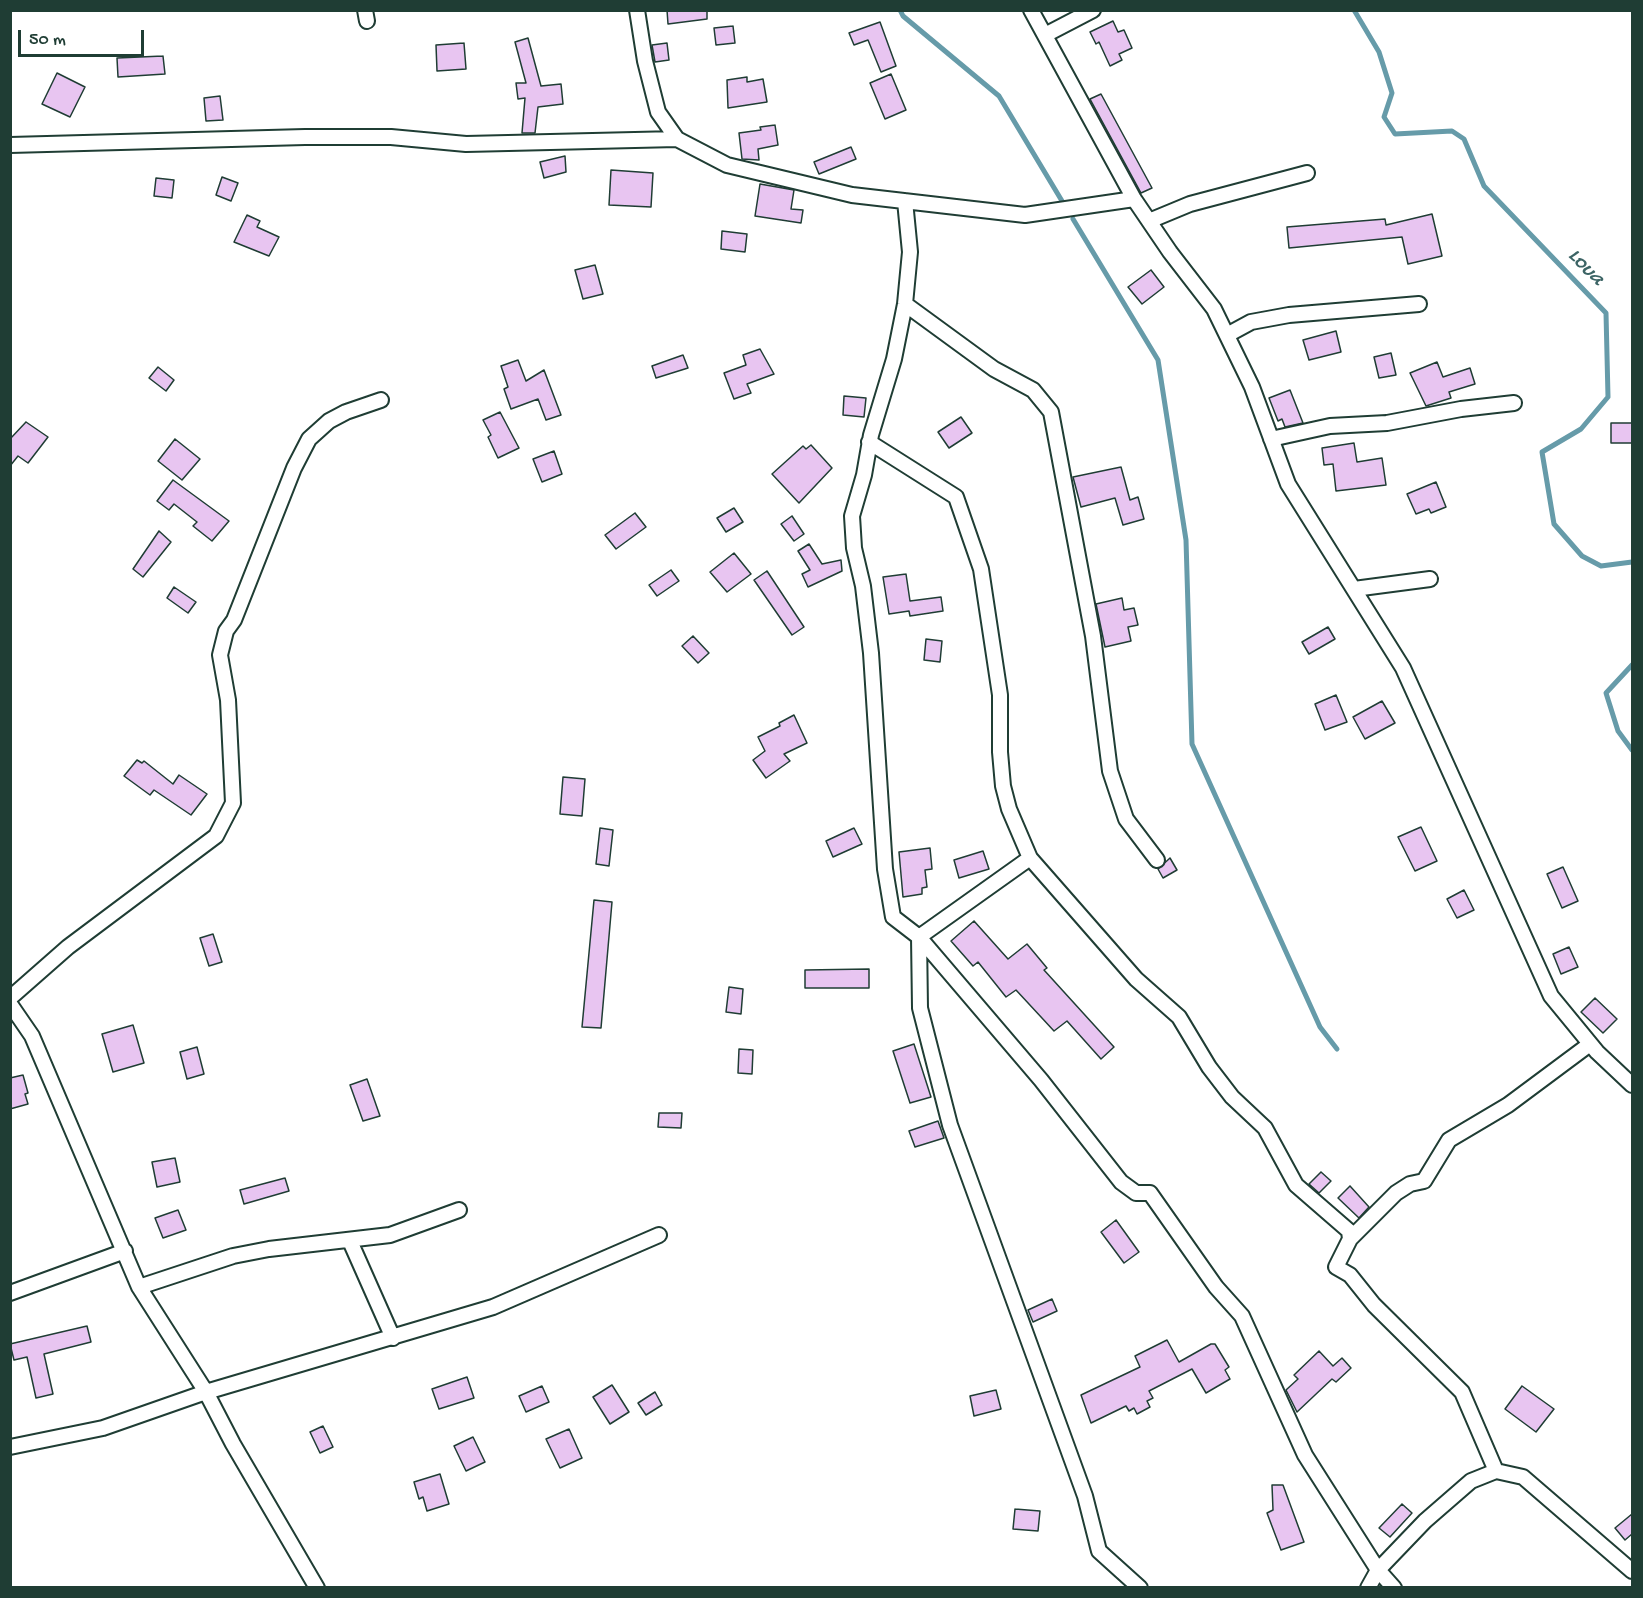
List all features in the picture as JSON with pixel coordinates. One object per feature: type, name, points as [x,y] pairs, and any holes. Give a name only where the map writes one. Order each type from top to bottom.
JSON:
[{"type":"street","points":[[637,10],[658,112],[677,139],[727,165],[852,195],[1024,214],[1134,199]]},
{"type":"street","points":[[1031,10],[1134,199],[1215,309],[1252,387],[1288,484],[1403,668],[1551,996],[1590,1044],[1632,1085]]},
{"type":"street","points":[[1045,35],[1093,10]]},
{"type":"street","points":[[10,145],[316,137],[391,137],[466,144],[677,139]]},
{"type":"street","points":[[1149,221],[1190,204],[1307,173]]},
{"type":"street","points":[[905,201],[910,252],[905,304],[894,359],[869,442],[864,475],[852,516],[854,548],[863,586],[871,653],[885,869],[893,918],[919,937],[1041,1080],[1121,1182],[1136,1193],[1150,1192],[1216,1287],[1242,1316],[1305,1455],[1378,1569],[1394,1587]]},
{"type":"street","points":[[905,304],[994,369],[1033,390],[1051,412],[1093,636],[1110,771],[1126,819],[1157,860]]},
{"type":"street","points":[[1227,334],[1251,322],[1289,315],[1419,304]]},
{"type":"street","points":[[10,998],[68,946],[216,836],[233,803],[228,700],[220,655],[226,631],[234,620],[294,468],[309,439],[329,421],[346,412],[381,400]]},
{"type":"street","points":[[1271,438],[1330,426],[1387,423],[1461,409],[1514,403]]},
{"type":"street","points":[[869,442],[956,497],[981,569],[1000,694],[1000,752],[1003,786],[1009,809],[1030,858],[1136,979],[1179,1017],[1209,1067],[1232,1096],[1265,1128],[1296,1185],[1339,1220],[1349,1231],[1350,1239]]},
{"type":"street","points":[[1354,589],[1430,579]]},
{"type":"street","points":[[919,937],[1030,858]]},
{"type":"street","points":[[919,937],[920,1008],[950,1125],[1085,1496],[1099,1551],[1140,1587]]},
{"type":"street","points":[[10,1004],[32,1036],[139,1287],[206,1392],[233,1444],[317,1587]]},
{"type":"street","points":[[1496,1471],[1462,1392],[1374,1305],[1350,1275],[1336,1267],[1350,1239],[1396,1193],[1410,1184],[1424,1181],[1449,1140],[1508,1105],[1590,1044]]},
{"type":"street","points":[[139,1287],[233,1256],[315,1242],[350,1241],[390,1235],[459,1210]]},
{"type":"street","points":[[10,1447],[103,1428],[206,1392],[494,1307],[659,1235]]},
{"type":"street","points":[[350,1241],[393,1338]]},
{"type":"street","points":[[10,1293],[125,1251]]},
{"type":"street","points":[[1368,1587],[1378,1569],[1425,1521],[1471,1481],[1496,1471],[1523,1477],[1632,1571]]},
{"type":"building","points":[[667,10],[707,10],[707,19],[668,24]]},
{"type":"building","points":[[1113,21],[1118,32],[1124,30],[1132,48],[1119,54],[1122,60],[1110,66],[1099,42],[1096,44],[1090,32]]},
{"type":"building","points":[[880,22],[896,66],[881,72],[868,40],[854,45],[849,33]]},
{"type":"building","points":[[733,26],[735,43],[716,45],[714,28]]},
{"type":"building","points":[[528,38],[541,86],[561,84],[563,104],[538,107],[535,133],[522,133],[525,98],[518,99],[516,83],[526,83],[515,42]]},
{"type":"building","points":[[464,43],[466,69],[437,71],[436,45]]},
{"type":"building","points":[[667,43],[669,60],[655,62],[652,45]]},
{"type":"building","points":[[163,56],[165,74],[118,77],[117,58]]},
{"type":"building","points":[[57,73],[85,87],[70,117],[42,104]]},
{"type":"building","points":[[891,74],[906,110],[885,119],[870,83]]},
{"type":"building","points":[[747,77],[747,82],[763,79],[767,102],[728,108],[727,80]]},
{"type":"building","points":[[1101,94],[1152,188],[1141,193],[1090,99]]},
{"type":"building","points":[[220,96],[223,120],[206,121],[204,98]]},
{"type":"building","points":[[775,125],[778,145],[758,149],[759,160],[742,159],[739,133],[761,130],[760,127]]},
{"type":"building","points":[[851,147],[856,159],[819,174],[814,162]]},
{"type":"building","points":[[565,156],[566,172],[544,178],[540,162]]},
{"type":"building","points":[[611,170],[653,173],[651,207],[609,205]]},
{"type":"building","points":[[222,177],[238,183],[231,201],[216,195]]},
{"type":"building","points":[[156,178],[174,180],[172,198],[154,196]]},
{"type":"building","points":[[760,184],[794,190],[791,209],[803,210],[801,223],[755,216]]},
{"type":"building","points":[[1432,214],[1442,256],[1408,264],[1402,237],[1289,248],[1287,227],[1385,219],[1386,225]]},
{"type":"building","points":[[247,215],[260,221],[257,227],[279,237],[269,256],[234,242]]},
{"type":"building","points":[[722,231],[747,234],[745,252],[721,249]]},
{"type":"building","points":[[595,265],[603,294],[583,299],[575,270]]},
{"type":"building","points":[[1151,270],[1164,287],[1142,304],[1128,287]]},
{"type":"building","points":[[1336,331],[1341,352],[1309,360],[1303,340]]},
{"type":"building","points":[[760,349],[774,374],[747,384],[751,393],[734,399],[724,373],[746,365],[743,355]]},
{"type":"building","points":[[1391,353],[1396,375],[1379,378],[1374,357]]},
{"type":"building","points":[[683,355],[688,368],[656,378],[652,366]]},
{"type":"building","points":[[518,360],[526,381],[544,370],[561,415],[546,420],[538,399],[511,409],[504,389],[508,387],[501,366]]},
{"type":"building","points":[[1437,362],[1443,377],[1470,368],[1475,384],[1449,392],[1451,398],[1426,406],[1410,373]]},
{"type":"building","points":[[158,367],[174,380],[166,391],[149,378]]},
{"type":"building","points":[[1290,390],[1303,423],[1285,427],[1282,419],[1278,421],[1269,398]]},
{"type":"building","points":[[844,396],[866,398],[864,417],[843,415]]},
{"type":"building","points":[[500,412],[519,448],[498,458],[488,437],[491,435],[483,420]]},
{"type":"building","points":[[961,417],[972,433],[949,448],[938,432]]},
{"type":"building","points":[[26,422],[48,437],[28,463],[18,456],[10,466],[10,439]]},
{"type":"building","points":[[1611,423],[1632,423],[1632,443],[1611,443]]},
{"type":"building","points":[[175,439],[200,459],[182,480],[158,461]]},
{"type":"building","points":[[1354,443],[1357,462],[1382,458],[1386,485],[1336,491],[1333,464],[1324,465],[1322,448]]},
{"type":"building","points":[[811,445],[832,468],[799,503],[772,474],[803,446],[806,449]]},
{"type":"building","points":[[554,451],[562,474],[542,482],[533,459]]},
{"type":"building","points":[[1121,467],[1130,500],[1138,497],[1144,519],[1123,525],[1115,498],[1081,507],[1073,477]]},
{"type":"building","points":[[173,480],[229,521],[212,541],[193,526],[197,522],[174,504],[169,510],[157,501]]},
{"type":"building","points":[[1436,482],[1446,507],[1431,513],[1429,509],[1416,514],[1407,494]]},
{"type":"building","points":[[734,508],[743,522],[726,532],[717,518]]},
{"type":"building","points":[[635,513],[646,527],[616,549],[605,535]]},
{"type":"building","points":[[792,516],[804,534],[794,541],[781,524]]},
{"type":"building","points":[[159,531],[171,542],[143,577],[133,569]]},
{"type":"building","points":[[809,544],[822,564],[841,560],[842,571],[808,587],[802,574],[810,570],[798,551]]},
{"type":"building","points":[[734,553],[751,574],[727,592],[710,572]]},
{"type":"building","points":[[671,570],[679,581],[657,596],[649,585]]},
{"type":"building","points":[[767,571],[804,627],[792,635],[754,580]]},
{"type":"building","points":[[906,574],[910,601],[941,597],[943,611],[910,616],[909,611],[889,614],[883,577]]},
{"type":"building","points":[[174,587],[196,602],[188,613],[167,598]]},
{"type":"building","points":[[1122,598],[1124,610],[1134,608],[1138,625],[1128,627],[1131,641],[1105,647],[1096,604]]},
{"type":"building","points":[[1328,627],[1335,639],[1309,654],[1302,642]]},
{"type":"building","points":[[693,636],[709,653],[698,663],[682,646]]},
{"type":"building","points":[[926,639],[942,641],[940,662],[924,660]]},
{"type":"building","points":[[1336,695],[1347,722],[1325,730],[1315,704]]},
{"type":"building","points":[[1382,701],[1395,723],[1365,739],[1353,717]]},
{"type":"building","points":[[794,715],[807,743],[784,754],[790,761],[766,778],[753,760],[765,751],[758,737],[780,726],[779,723]]},
{"type":"building","points":[[137,760],[142,763],[144,761],[173,784],[179,775],[207,794],[191,815],[154,790],[150,795],[124,776]]},
{"type":"building","points":[[563,777],[585,779],[582,816],[560,814]]},
{"type":"building","points":[[1421,827],[1437,861],[1415,871],[1398,837]]},
{"type":"building","points":[[600,828],[613,830],[609,866],[596,864]]},
{"type":"building","points":[[854,828],[862,844],[833,857],[826,841]]},
{"type":"building","points":[[930,848],[932,869],[925,870],[927,887],[922,888],[922,894],[903,897],[899,852]]},
{"type":"building","points":[[983,851],[989,869],[959,878],[954,860]]},
{"type":"building","points":[[1170,858],[1177,870],[1163,878],[1158,869]]},
{"type":"building","points":[[1563,867],[1578,901],[1562,908],[1547,874]]},
{"type":"building","points":[[1464,890],[1474,910],[1457,918],[1447,899]]},
{"type":"building","points":[[594,900],[612,902],[601,1028],[582,1027]]},
{"type":"building","points":[[974,921],[1008,959],[1027,944],[1047,968],[1044,970],[1114,1047],[1101,1059],[1067,1021],[1054,1031],[1016,990],[1006,997],[978,962],[973,966],[951,941]]},
{"type":"building","points":[[213,934],[222,962],[209,966],[200,938]]},
{"type":"building","points":[[1569,947],[1578,967],[1561,974],[1553,954]]},
{"type":"building","points":[[869,969],[869,988],[805,988],[805,970]]},
{"type":"building","points":[[729,987],[743,989],[741,1014],[726,1012]]},
{"type":"building","points":[[1595,998],[1617,1019],[1603,1033],[1581,1012]]},
{"type":"building","points":[[133,1025],[144,1063],[113,1072],[102,1034]]},
{"type":"building","points":[[914,1044],[931,1097],[910,1103],[893,1051]]},
{"type":"building","points":[[197,1047],[204,1074],[187,1079],[180,1052]]},
{"type":"building","points":[[739,1049],[753,1050],[752,1074],[738,1073]]},
{"type":"building","points":[[23,1075],[28,1093],[25,1094],[28,1104],[10,1109],[10,1078]]},
{"type":"building","points":[[367,1079],[380,1116],[363,1121],[350,1085]]},
{"type":"building","points":[[659,1113],[682,1113],[681,1128],[658,1127]]},
{"type":"building","points":[[938,1121],[944,1138],[915,1147],[909,1131]]},
{"type":"building","points":[[175,1158],[180,1182],[157,1187],[152,1162]]},
{"type":"building","points":[[1321,1172],[1331,1181],[1319,1193],[1309,1184]]},
{"type":"building","points":[[285,1178],[289,1191],[244,1204],[240,1190]]},
{"type":"building","points":[[1350,1186],[1369,1207],[1359,1218],[1338,1198]]},
{"type":"building","points":[[178,1210],[186,1230],[163,1238],[155,1218]]},
{"type":"building","points":[[1116,1220],[1139,1252],[1124,1263],[1101,1232]]},
{"type":"building","points":[[1052,1299],[1057,1311],[1033,1322],[1028,1310]]},
{"type":"building","points":[[87,1326],[91,1342],[44,1354],[53,1394],[36,1398],[27,1357],[14,1360],[10,1344]]},
{"type":"building","points":[[1167,1340],[1179,1362],[1215,1344],[1229,1367],[1225,1370],[1230,1379],[1206,1393],[1192,1369],[1149,1391],[1153,1398],[1147,1401],[1150,1407],[1137,1414],[1134,1408],[1129,1411],[1126,1406],[1091,1423],[1081,1395],[1140,1367],[1135,1356]]},
{"type":"building","points":[[1319,1351],[1333,1366],[1342,1358],[1351,1368],[1336,1382],[1332,1379],[1297,1412],[1286,1390],[1298,1379],[1294,1375]]},
{"type":"building","points":[[467,1377],[474,1398],[439,1409],[432,1389]]},
{"type":"building","points":[[612,1385],[629,1412],[610,1424],[593,1397]]},
{"type":"building","points":[[542,1386],[549,1402],[526,1412],[519,1396]]},
{"type":"building","points":[[1522,1386],[1554,1409],[1536,1432],[1505,1409]]},
{"type":"building","points":[[996,1390],[1001,1409],[974,1416],[970,1396]]},
{"type":"building","points":[[655,1392],[662,1405],[646,1415],[638,1403]]},
{"type":"building","points":[[323,1426],[333,1447],[320,1453],[310,1432]]},
{"type":"building","points":[[569,1429],[582,1458],[560,1468],[546,1439]]},
{"type":"building","points":[[473,1437],[485,1462],[466,1471],[454,1446]]},
{"type":"building","points":[[440,1474],[449,1504],[427,1511],[423,1497],[419,1499],[414,1482]]},
{"type":"building","points":[[1272,1485],[1283,1485],[1304,1542],[1281,1550],[1267,1513],[1273,1510]]},
{"type":"building","points":[[1402,1504],[1412,1513],[1390,1537],[1379,1528]]},
{"type":"building","points":[[1015,1509],[1040,1511],[1038,1531],[1013,1529]]},
{"type":"building","points":[[1632,1514],[1632,1534],[1625,1540],[1615,1528]]},
{"type":"waterway","points":[[900,10],[903,16],[999,96],[1062,201]]},
{"type":"waterway","name":"Loua","points":[[1354,10],[1379,52],[1392,93],[1384,117],[1395,134],[1452,131],[1464,139],[1484,186],[1606,313],[1608,397],[1581,429],[1542,452],[1554,524],[1582,556],[1601,566],[1632,562]]},
{"type":"waterway","points":[[1073,219],[1158,360],[1186,540],[1192,744],[1320,1027],[1337,1049]]},
{"type":"waterway","name":"Loua","points":[[1632,665],[1606,693],[1618,731],[1632,750]]}]
